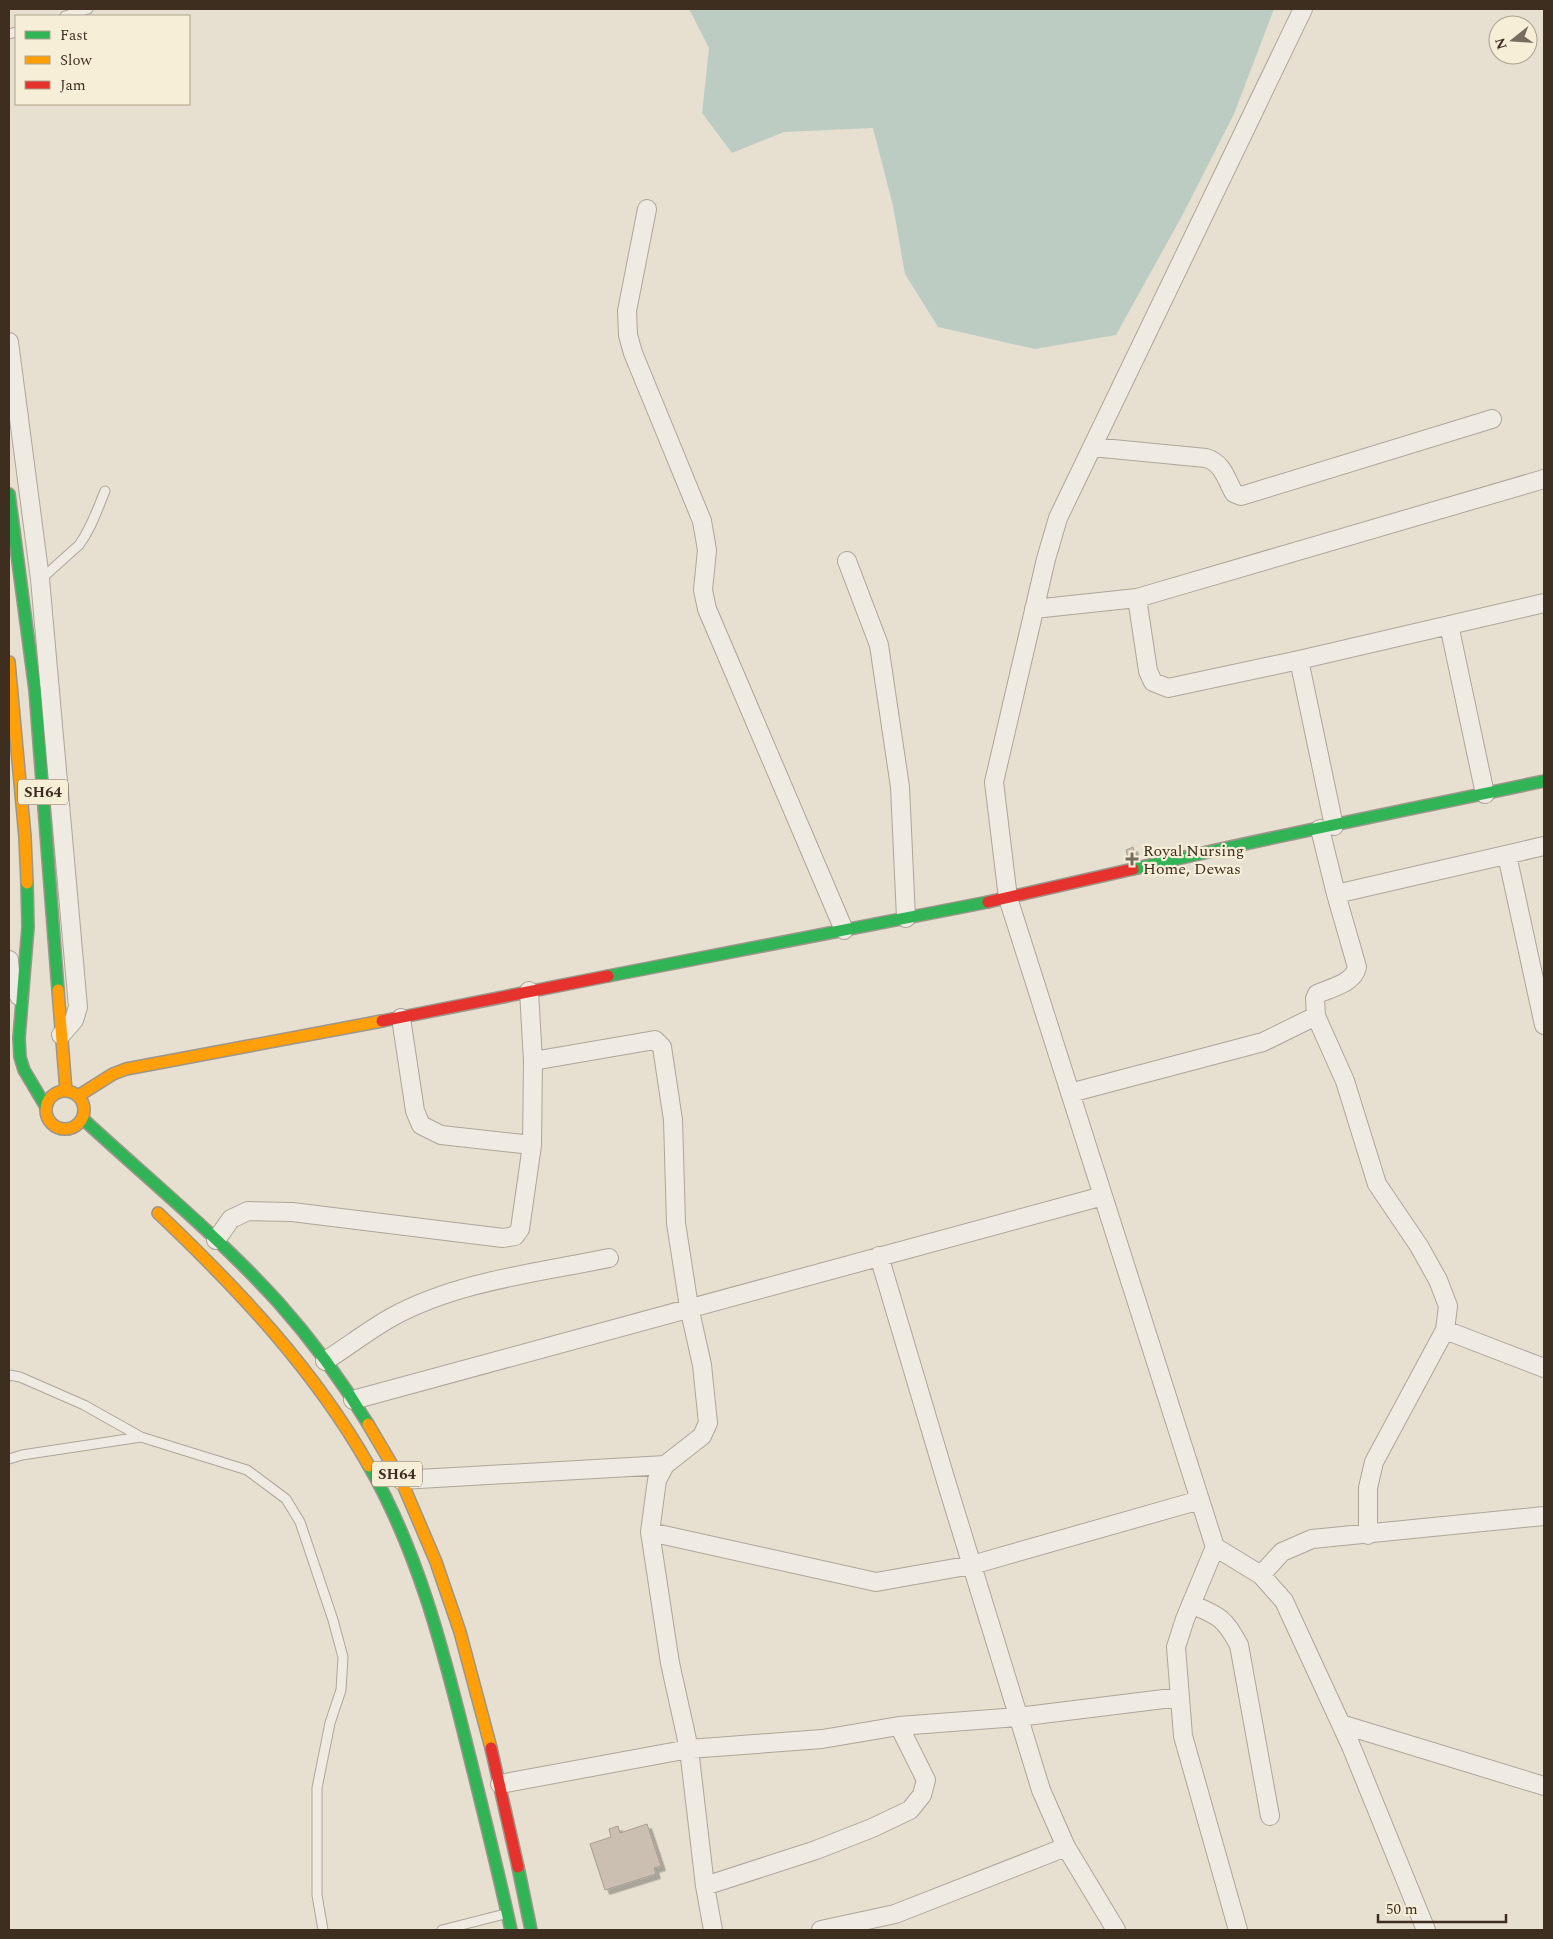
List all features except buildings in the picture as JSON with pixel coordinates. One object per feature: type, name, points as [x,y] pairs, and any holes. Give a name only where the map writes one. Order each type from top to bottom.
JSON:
[{"type":"main road","name":"SH64","points":[[9,494],[35,690],[66,1091]]},
{"type":"main road","name":"SH64","points":[[9,662],[12,727],[24,837],[28,926],[19,1038],[20,1057],[24,1070],[46,1107],[47,1116],[52,1124],[73,1133],[83,1118],[216,1240],[278,1302],[353,1400],[401,1480],[436,1562],[460,1632],[500,1784],[531,1930]]},
{"type":"main road","points":[[78,1096],[107,1077],[126,1068],[401,1018],[529,991],[1008,898],[1258,840],[1327,828],[1544,781]]},
{"type":"main road","points":[[16,1079],[39,1095]]},
{"type":"main road","points":[[46,1107],[50,1098],[57,1093],[66,1091],[78,1096],[82,1100],[85,1109],[83,1118]]},
{"type":"main road","name":"SH64","points":[[148,1203],[205,1257],[277,1334],[332,1406],[378,1482],[414,1564],[440,1642],[486,1818],[511,1930]]},
{"type":"street","points":[[1303,9],[1058,518],[1034,609],[994,782],[1008,898],[1216,1547],[1262,1575],[1284,1600],[1341,1724],[1426,1930]]},
{"type":"street","points":[[648,210],[627,311],[628,335],[633,353],[702,522],[707,550],[703,590],[707,609],[844,930]]},
{"type":"street","points":[[9,342],[40,579],[78,1007],[74,1020],[61,1035]]},
{"type":"street","points":[[1092,447],[1206,458],[1220,465],[1234,493],[1241,496],[1492,419]]},
{"type":"street","points":[[1034,609],[1137,598],[1544,479]]},
{"type":"street","points":[[847,561],[879,645],[900,787],[906,918]]},
{"type":"street","points":[[1137,598],[1148,671],[1153,682],[1168,688],[1299,660],[1544,603]]},
{"type":"street","points":[[1449,625],[1485,794]]},
{"type":"street","points":[[1299,660],[1336,894],[1357,967],[1356,974],[1352,979],[1318,994],[1315,999],[1316,1016],[1344,1081],[1378,1184],[1419,1246],[1438,1280],[1448,1306],[1445,1330],[1374,1462],[1368,1488],[1368,1535]]},
{"type":"street","points":[[1336,894],[1544,846]]},
{"type":"street","points":[[1507,855],[1544,1025]]},
{"type":"street","points":[[9,960],[10,971],[22,1003]]},
{"type":"street","points":[[216,1240],[231,1220],[248,1211],[292,1212],[503,1238],[515,1236],[520,1229],[532,1145],[533,1061],[529,991]]},
{"type":"street","points":[[1070,1093],[1263,1042],[1316,1016]]},
{"type":"street","points":[[401,1018],[416,1111],[421,1125],[441,1135],[532,1145]]},
{"type":"street","points":[[533,1061],[655,1040],[662,1047],[673,1120],[676,1223],[689,1307],[702,1365],[708,1423],[702,1436],[665,1465],[657,1480],[650,1532],[670,1663],[689,1749],[705,1886],[713,1930]]},
{"type":"street","points":[[353,1400],[689,1307],[1103,1196]]},
{"type":"street","points":[[879,1256],[1041,1790],[1066,1847],[1116,1930]]},
{"type":"street","points":[[325,1361],[392,1317],[428,1301],[473,1286],[609,1258]]},
{"type":"street","points":[[1445,1330],[1544,1368]]},
{"type":"street","points":[[401,1480],[665,1465]]},
{"type":"street","points":[[650,1532],[876,1582],[972,1565],[1200,1500]]},
{"type":"street","points":[[1262,1575],[1282,1552],[1312,1539],[1368,1535],[1544,1516]]},
{"type":"street","points":[[1216,1547],[1191,1604],[1176,1647],[1183,1736],[1238,1930]]},
{"type":"street","points":[[1191,1604],[1217,1615],[1230,1627],[1239,1645],[1270,1816]]},
{"type":"street","points":[[500,1784],[689,1749],[822,1739],[899,1726],[1018,1716],[1180,1697]]},
{"type":"street","points":[[1341,1724],[1544,1786]]},
{"type":"street","points":[[705,1886],[816,1850],[872,1828],[910,1810],[922,1795],[926,1780],[899,1726]]},
{"type":"street","points":[[820,1930],[895,1914],[1066,1847]]},
{"type":"lane","points":[[69,15],[88,9]]},
{"type":"lane","points":[[23,595],[79,545],[92,525],[105,491]]},
{"type":"lane","points":[[9,1376],[20,1377],[84,1405],[141,1437],[247,1470],[286,1499],[300,1522],[334,1620],[343,1657],[341,1690],[330,1723],[317,1788],[316,1895],[323,1930]]},
{"type":"lane","points":[[9,1459],[22,1455],[141,1437]]},
{"type":"lane","points":[[442,1930],[507,1913]]},
{"type":"shaded area","points":[[689,9],[1274,9],[1234,114],[1182,216],[1116,335],[1035,349],[938,327],[905,274],[893,206],[873,128],[784,132],[732,153],[702,113],[709,48]]},
{"type":"traffic: fast","points":[[9,494],[35,690],[58,990]]},
{"type":"traffic: fast","points":[[1133,869],[1544,781]]},
{"type":"traffic: fast","points":[[27,883],[28,927],[19,1038],[20,1057],[24,1070],[46,1107]]},
{"type":"traffic: fast","points":[[608,976],[988,902]]},
{"type":"traffic: fast","points":[[83,1119],[207,1231],[278,1302],[326,1361],[368,1424]]},
{"type":"traffic: fast","points":[[369,1466],[401,1531],[437,1633],[495,1858],[511,1930]]},
{"type":"traffic: fast","points":[[518,1867],[531,1930]]},
{"type":"traffic: slow","points":[[9,662],[25,837],[27,883]]},
{"type":"traffic: slow","points":[[58,990],[66,1091]]},
{"type":"traffic: slow","points":[[78,1096],[113,1074],[126,1069],[382,1021]]},
{"type":"traffic: slow","points":[[65,1091],[72,1092],[78,1097],[83,1103],[84,1110],[83,1117],[78,1123],[72,1128],[65,1129],[58,1128],[52,1123],[47,1117],[46,1110],[47,1103],[52,1097],[58,1092],[65,1091]]},
{"type":"traffic: slow","points":[[158,1213],[217,1271],[299,1363],[324,1396],[369,1466]]},
{"type":"traffic: slow","points":[[368,1424],[401,1480],[436,1562],[460,1632],[491,1748]]},
{"type":"traffic: jam","points":[[988,902],[1133,869]]},
{"type":"traffic: jam","points":[[382,1021],[608,976]]},
{"type":"traffic: jam","points":[[491,1748],[518,1867]]},
{"type":"place","name":"Royal Nursing Home, Dewas","points":[[1132,859]]}]
